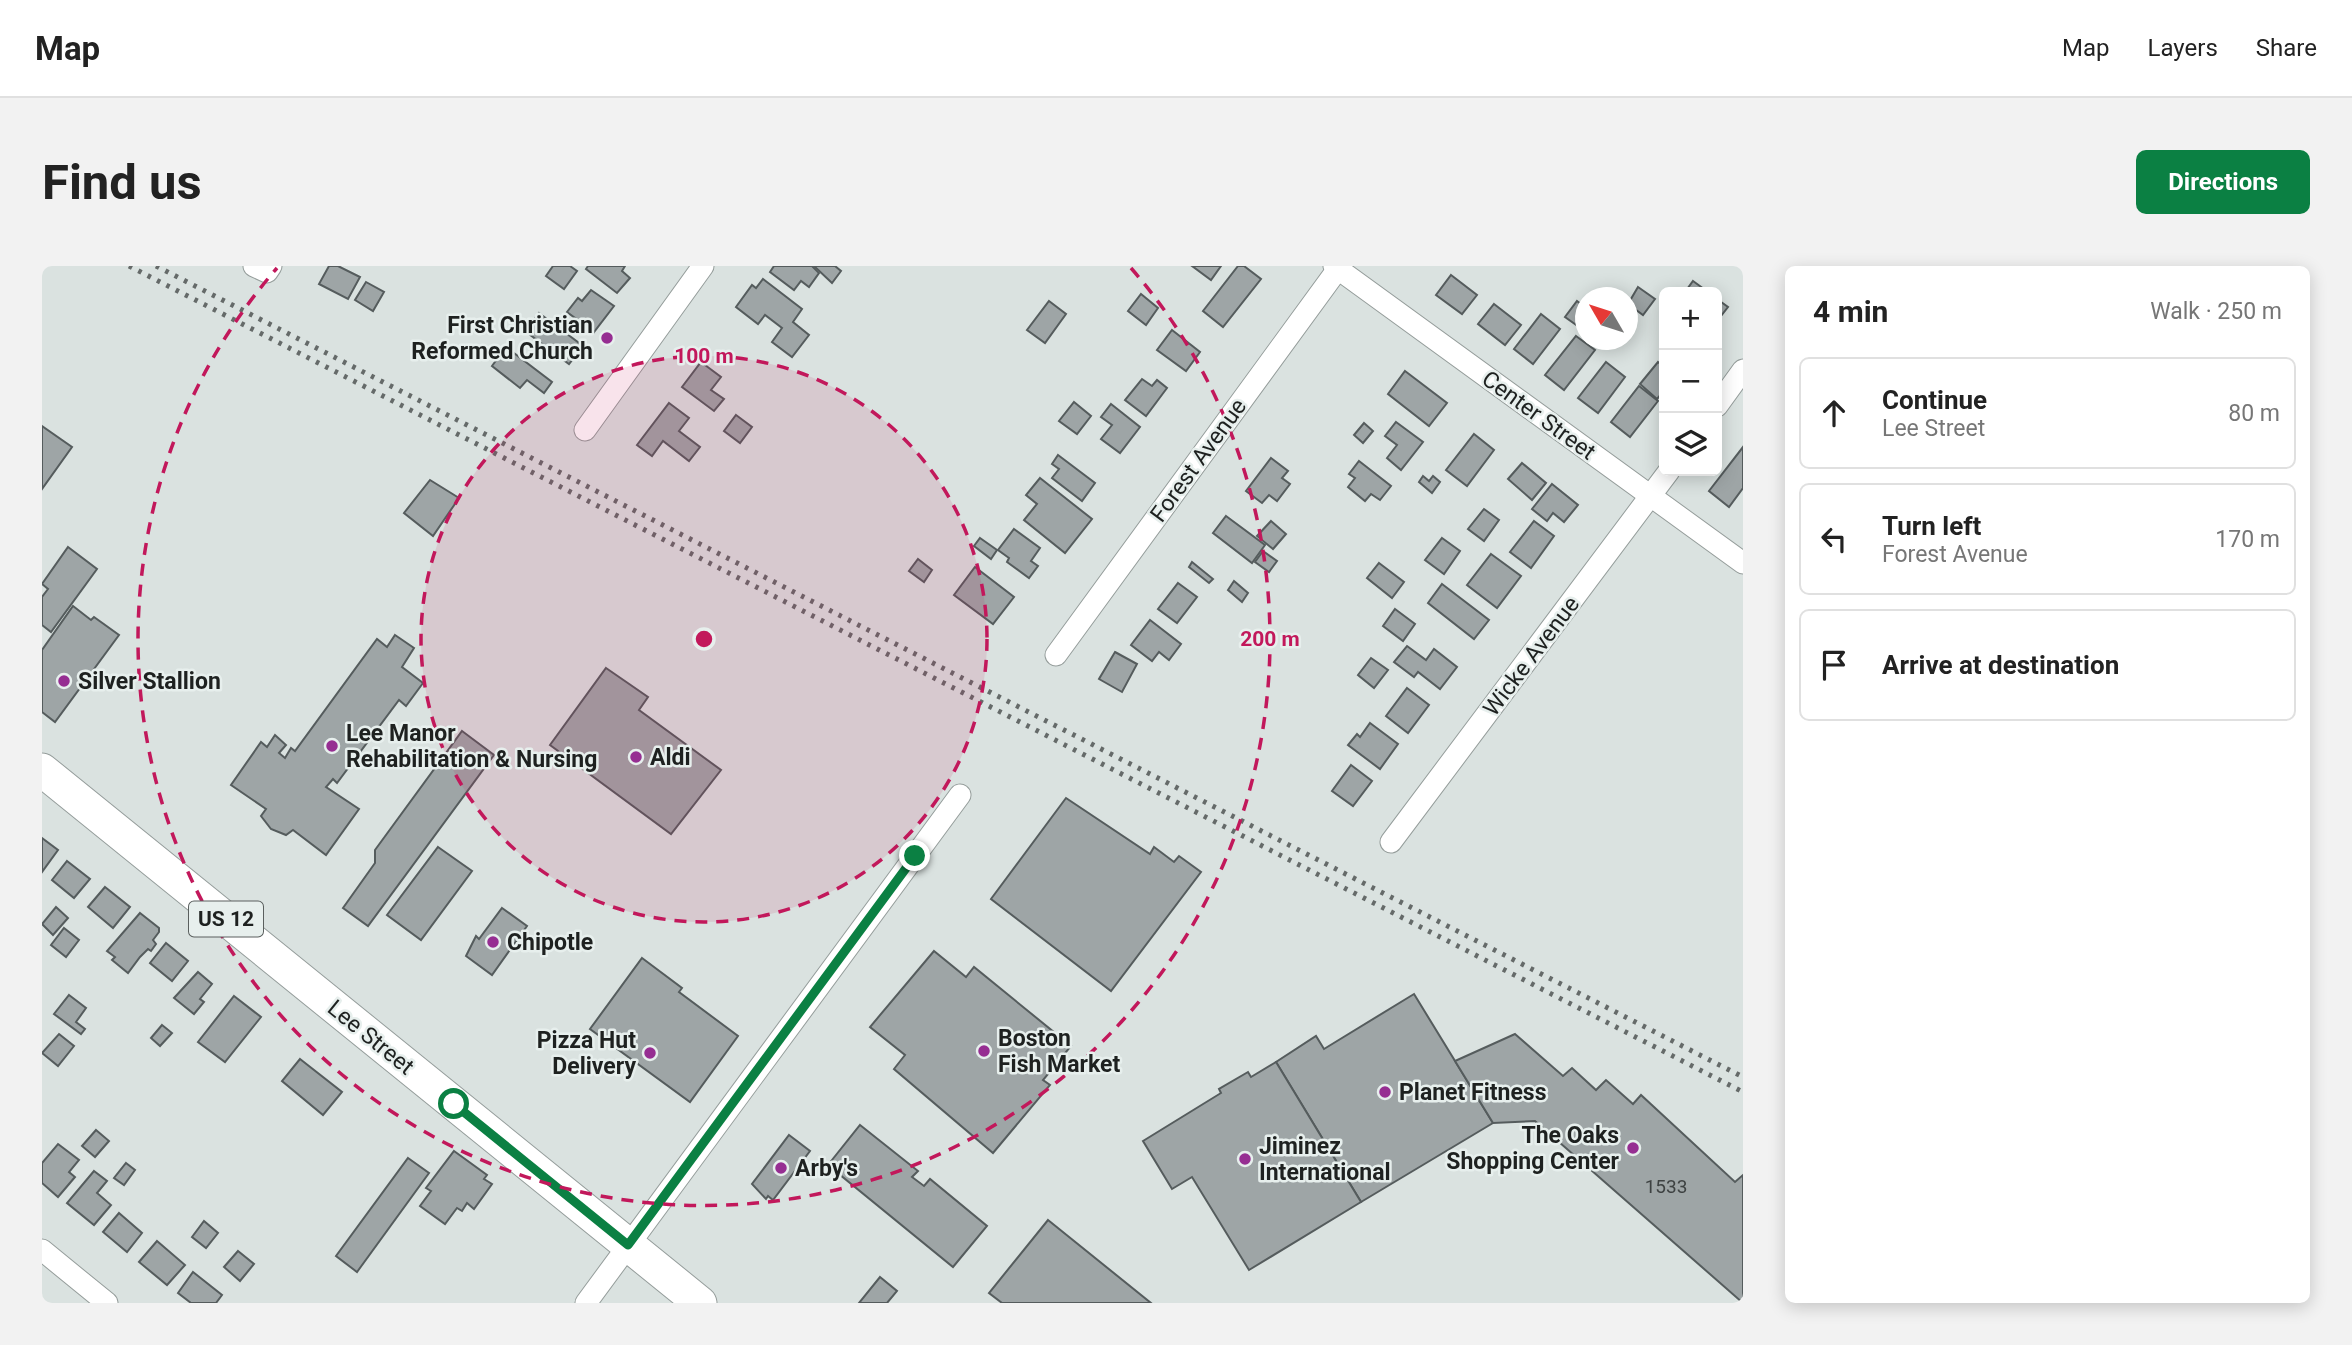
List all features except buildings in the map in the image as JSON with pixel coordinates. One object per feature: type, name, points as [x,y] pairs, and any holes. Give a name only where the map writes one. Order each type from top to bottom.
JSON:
[{"type":"main road","name":"Lee Street","points":[[42,769],[701,1303]]},
{"type":"street","points":[[585,430],[703,266]]},
{"type":"street","name":"Center Street","points":[[1337,267],[1743,564]]},
{"type":"street","name":"Forest Avenue","points":[[1056,654],[1337,267]]},
{"type":"street","points":[[1722,399],[1743,370]]},
{"type":"street","name":"Wicke Avenue","points":[[1391,842],[1666,476]]},
{"type":"street","points":[[586,1303],[960,795]]},
{"type":"street","points":[[42,1250],[107,1303]]},
{"type":"railway","points":[[129,266],[1743,1092]]},
{"type":"railway","points":[[156,266],[1743,1077]]},
{"type":"place","name":"First Christian Reformed Church","points":[[607,338]]},
{"type":"place","name":"Silver Stallion","points":[[64,681]]},
{"type":"place","name":"Lee Manor Rehabilitation & Nursing","points":[[332,746]]},
{"type":"place","name":"Aldi","points":[[636,757]]},
{"type":"place","name":"Chipotle","points":[[493,942]]},
{"type":"place","name":"Boston Fish Market","points":[[984,1051]]},
{"type":"place","name":"Pizza Hut Delivery","points":[[650,1053]]},
{"type":"place","name":"Planet Fitness","points":[[1385,1092]]},
{"type":"place","name":"The Oaks Shopping Center","points":[[1633,1148]]},
{"type":"place","name":"Jiminez International","points":[[1245,1159]]},
{"type":"place","name":"Arby's","points":[[781,1168]]},
{"type":"route","points":[[454,1104],[628,1245],[915,856]]}]
